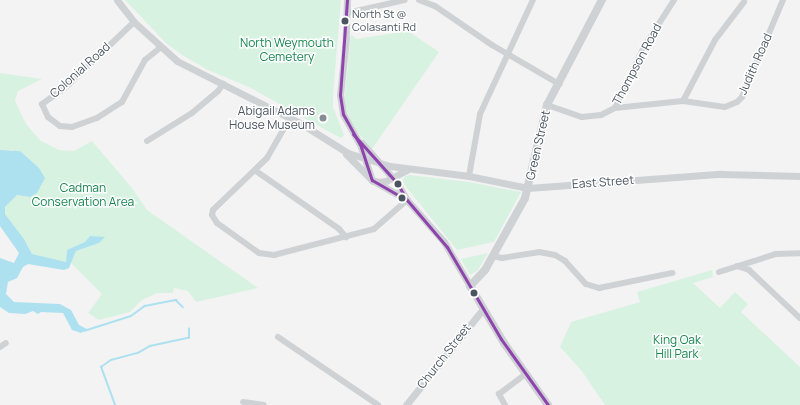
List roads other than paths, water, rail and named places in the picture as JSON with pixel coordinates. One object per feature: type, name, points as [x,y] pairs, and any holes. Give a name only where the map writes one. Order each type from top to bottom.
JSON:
[{"type":"main road","name":"Green Street","points":[[470,286],[483,274],[525,198],[547,104],[559,84],[602,0]]},
{"type":"main road","points":[[470,286],[483,309],[548,405]]},
{"type":"street","points":[[117,0],[134,22],[160,48],[187,67],[290,118],[340,149],[372,180],[407,200]]},
{"type":"street","points":[[347,0],[340,99],[344,117],[366,159],[372,180]]},
{"type":"street","points":[[347,13],[387,6],[405,0]]},
{"type":"street","points":[[419,0],[435,6],[508,54],[559,84]]},
{"type":"street","points":[[469,176],[480,114],[533,0]]},
{"type":"street","name":"Thompson Road","points":[[547,104],[582,117],[601,115],[615,108],[644,47],[674,0]]},
{"type":"street","name":"Judith Road","points":[[615,108],[683,101],[725,107],[740,100],[783,0]]},
{"type":"street","points":[[683,101],[711,47],[744,2]]},
{"type":"street","name":"Colonial Road","points":[[134,22],[67,86],[42,104],[48,117],[60,126],[72,127],[97,118],[122,102],[145,60],[160,48]]},
{"type":"street","points":[[147,141],[192,113],[217,92],[223,84]]},
{"type":"street","points":[[290,118],[268,158],[213,210],[212,215],[216,223],[259,253],[268,255],[374,229],[407,200]]},
{"type":"street","points":[[353,134],[392,177],[407,200],[447,247],[470,286]]},
{"type":"street","name":"East Street","points":[[340,149],[366,159],[407,170],[469,176],[528,188],[714,174],[800,176]]},
{"type":"street","points":[[256,170],[339,229],[346,237]]},
{"type":"street","points":[[372,180],[384,182],[407,170]]},
{"type":"street","points":[[493,256],[502,258],[539,252],[554,255],[565,261],[590,286],[605,288],[672,273]]},
{"type":"street","points":[[719,272],[776,254],[800,253]]},
{"type":"street","points":[[737,266],[749,270],[800,318]]},
{"type":"street","name":"Church Street","points":[[406,405],[483,309]]},
{"type":"street","points":[[278,337],[378,405]]},
{"type":"street","points":[[0,347],[6,343]]},
{"type":"street","points":[[504,405],[499,397],[502,391],[526,374]]},
{"type":"street","points":[[243,402],[264,405]]},
{"type":"water","points":[[0,150],[20,151],[39,168],[45,178],[37,193],[30,197],[17,195],[5,207],[5,214],[24,239],[32,254],[66,262],[67,250],[85,242],[90,236],[105,237],[99,243],[76,251],[69,268],[64,270],[28,264],[23,267],[17,278],[8,282],[6,294],[14,302],[60,304],[71,310],[79,325],[87,329],[81,333],[72,330],[63,313],[41,312],[38,314],[33,311],[25,314],[9,313],[0,307],[0,258],[14,263],[19,253],[0,226]]},
{"type":"waterway","points":[[84,331],[131,316],[145,306],[176,300],[183,307]]},
{"type":"waterway","points":[[115,405],[101,367],[111,360],[138,353],[150,346],[189,338],[189,329]]},
{"type":"place","name":"North St @ Colasanti Rd","points":[[345,21]]},
{"type":"place","name":"Abigail Adams House Museum","points":[[323,118]]},
{"type":"park label","name":"North Weymouth Cemetery","points":[[287,50]]},
{"type":"park label","name":"Cadman Conservation Area","points":[[83,195]]},
{"type":"park label","name":"King Oak Hill Park","points":[[677,347]]}]
